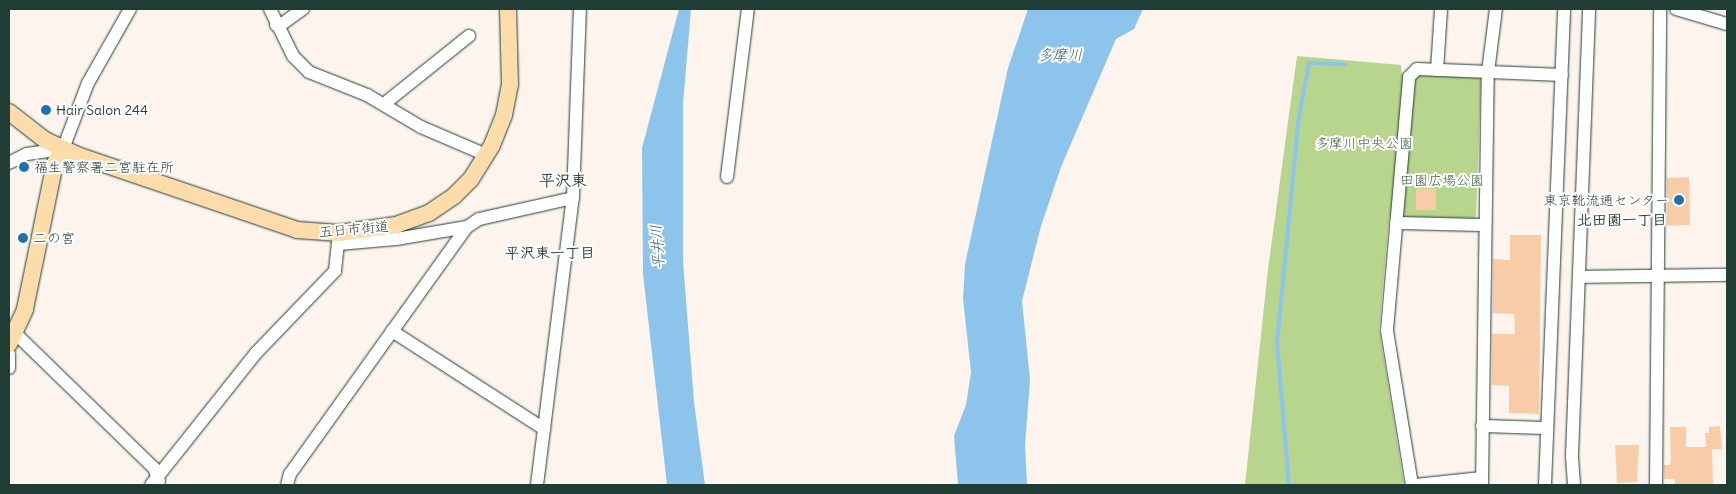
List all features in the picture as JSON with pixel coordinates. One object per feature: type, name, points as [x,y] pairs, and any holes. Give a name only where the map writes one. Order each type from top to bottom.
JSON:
[{"type":"main road","name":"五日市街道","points":[[9,112],[45,140],[63,149],[297,230],[339,238],[396,225],[429,213],[468,183],[486,155],[501,125],[508,95],[508,9]]},
{"type":"main road","points":[[12,338],[32,283],[55,163],[63,149]]},
{"type":"street","points":[[9,163],[27,154],[63,149],[88,83],[130,9]]},
{"type":"street","points":[[270,9],[276,25],[293,56],[309,72],[384,104],[420,127],[486,155]]},
{"type":"street","points":[[276,25],[282,24],[303,9]]},
{"type":"street","points":[[537,485],[573,198],[580,9]]},
{"type":"street","points":[[727,177],[748,9]]},
{"type":"street","points":[[1437,70],[1441,9]]},
{"type":"street","points":[[1496,9],[1488,72],[1481,481],[1413,485],[1387,330],[1409,77],[1417,69],[1437,70],[1488,72],[1562,75]]},
{"type":"street","points":[[1545,485],[1564,9]]},
{"type":"street","points":[[1574,485],[1572,455],[1589,9]]},
{"type":"street","points":[[1656,485],[1660,9]]},
{"type":"street","points":[[1676,9],[1727,24]]},
{"type":"street","points":[[384,104],[469,36]]},
{"type":"street","points":[[287,485],[290,474],[467,227],[479,219],[573,198]]},
{"type":"street","points":[[1396,223],[1485,225]]},
{"type":"street","points":[[12,338],[157,482],[256,353],[335,271],[339,238],[396,240],[467,227]]},
{"type":"street","points":[[1579,277],[1727,274]]},
{"type":"street","points":[[392,331],[544,429]]},
{"type":"street","points":[[9,354],[9,368]]},
{"type":"street","points":[[1482,426],[1546,428]]},
{"type":"green space","name":"多摩川中央公園","points":[[1297,56],[1401,65],[1402,74],[1481,78],[1476,219],[1389,217],[1379,329],[1404,485],[1245,485],[1268,269]]},
{"type":"water","name":"平井川","points":[[679,9],[691,9],[683,104],[683,261],[694,402],[705,485],[667,485],[643,274],[642,148]]},
{"type":"water","name":"多摩川","points":[[1028,9],[1143,9],[1134,29],[1116,39],[1061,167],[1041,226],[1022,301],[1030,380],[1025,445],[1027,485],[958,485],[954,436],[966,405],[971,372],[963,299],[965,264],[1008,68]]},
{"type":"building","points":[[1689,177],[1690,225],[1667,226],[1667,178]]},
{"type":"building","points":[[1416,189],[1436,189],[1436,210],[1416,210]]},
{"type":"building","points":[[1510,235],[1541,235],[1539,414],[1509,413],[1509,386],[1492,385],[1492,334],[1515,334],[1514,314],[1493,313],[1493,259],[1510,260]]},
{"type":"building","points":[[1720,426],[1722,449],[1712,449],[1713,485],[1675,485],[1675,479],[1664,479],[1664,465],[1670,465],[1671,460],[1670,427],[1686,427],[1686,447],[1706,447],[1705,433],[1709,433],[1709,427]]},
{"type":"building","points":[[1615,445],[1639,445],[1637,482],[1617,483]]},
{"type":"waterway","points":[[1289,485],[1277,343],[1298,123],[1309,63],[1345,64]]},
{"type":"place","name":"Hair Salon 244","points":[[46,110]]},
{"type":"place","name":"福生警察署二宮駐在所","points":[[24,167]]},
{"type":"place","name":"東京靴流通センター","points":[[1679,200]]},
{"type":"place","name":"二の宮","points":[[23,238]]},
{"type":"district","name":"平沢東","points":[[563,180]]},
{"type":"district","name":"北田園一丁目","points":[[1622,220]]},
{"type":"district","name":"平沢東一丁目","points":[[550,253]]},
{"type":"park label","name":"田園広場公園","points":[[1442,180]]}]
